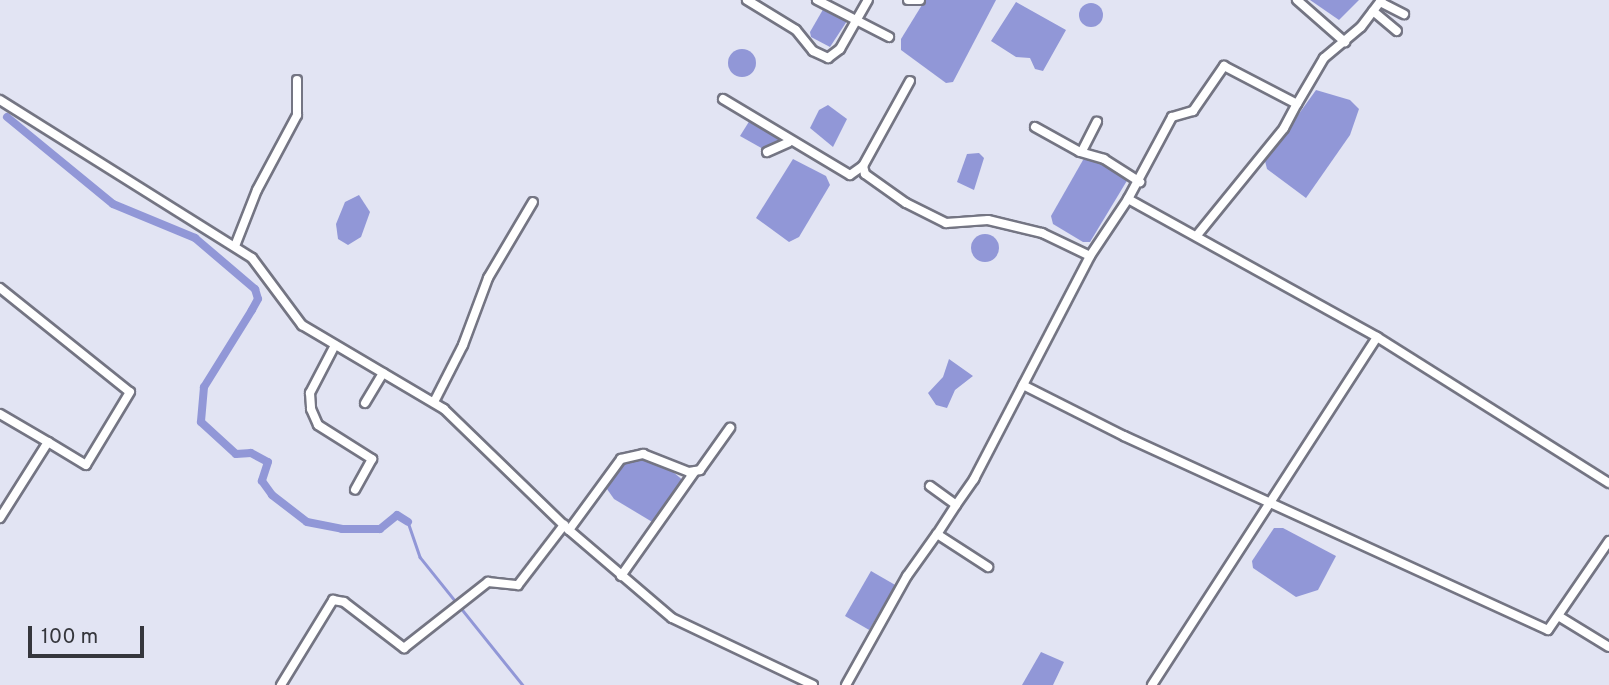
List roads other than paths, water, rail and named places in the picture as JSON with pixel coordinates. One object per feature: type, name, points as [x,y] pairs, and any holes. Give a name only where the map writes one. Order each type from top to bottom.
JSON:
[{"type":"street","points":[[747,0],[796,30],[821,57],[834,55],[868,0]]},
{"type":"street","points":[[817,0],[889,37]]},
{"type":"street","points":[[908,0],[920,0]]},
{"type":"street","points":[[1297,0],[1345,42]]},
{"type":"street","points":[[1198,234],[1284,128],[1324,58],[1345,42],[1380,1],[1404,14]]},
{"type":"street","points":[[1373,11],[1397,31]]},
{"type":"street","points":[[846,685],[901,585],[956,505],[1023,385],[1090,256],[1140,182],[1172,117],[1193,111],[1224,66],[1297,104]]},
{"type":"street","points":[[235,246],[257,191],[297,116],[297,80]]},
{"type":"street","points":[[723,99],[779,130],[789,142],[843,174],[856,173],[863,166],[910,81]]},
{"type":"street","points":[[1,103],[252,258],[302,325],[334,347],[434,402],[567,528],[672,618],[813,685]]},
{"type":"street","points":[[1082,151],[1097,122]]},
{"type":"street","points":[[1035,127],[1104,159],[1140,182]]},
{"type":"street","points":[[767,152],[789,142]]},
{"type":"street","points":[[863,166],[866,174],[906,203],[946,223],[988,219],[1042,233],[1090,256]]},
{"type":"street","points":[[1128,199],[1198,234],[1377,337],[1609,483]]},
{"type":"street","points":[[434,402],[463,345],[488,278],[533,202]]},
{"type":"street","points":[[0,414],[86,465],[130,392],[1,291]]},
{"type":"street","points":[[1152,685],[1272,505],[1377,337]]},
{"type":"street","points":[[334,347],[310,393],[311,409],[318,425],[372,459],[355,490]]},
{"type":"street","points":[[365,404],[383,373]]},
{"type":"street","points":[[1023,385],[1272,505],[1548,630],[1560,617],[1609,541]]},
{"type":"street","points":[[621,576],[695,471],[730,428]]},
{"type":"street","points":[[0,518],[48,442]]},
{"type":"street","points":[[281,685],[333,600],[344,602],[404,648],[452,607],[488,582],[518,585],[621,459],[643,454],[695,471]]},
{"type":"street","points":[[930,486],[956,505]]},
{"type":"street","points":[[937,534],[988,567]]},
{"type":"street","points":[[1560,617],[1609,647]]},
{"type":"water","points":[[925,0],[996,0],[953,82],[946,83],[901,50],[901,39]]},
{"type":"water","points":[[1310,0],[1359,0],[1339,20]]},
{"type":"water","points":[[1016,2],[1066,30],[1043,71],[1035,69],[1030,58],[1016,57],[991,41]]},
{"type":"water","points":[[1091,3],[1102,10],[1103,15],[1096,26],[1091,27],[1080,20],[1079,15],[1086,4]]},
{"type":"water","points":[[825,6],[847,21],[830,47],[811,37],[810,32]]},
{"type":"water","points":[[742,49],[752,53],[756,63],[752,73],[742,77],[732,73],[728,63],[732,53]]},
{"type":"water","points":[[1316,90],[1350,100],[1359,109],[1350,135],[1306,198],[1267,169],[1265,161]]},
{"type":"water","points":[[828,105],[847,119],[833,147],[810,128],[819,110]]},
{"type":"water","points":[[750,120],[781,136],[777,147],[765,150],[740,136]]},
{"type":"water","points":[[979,153],[984,158],[974,190],[957,182],[967,154]]},
{"type":"water","points":[[1093,155],[1128,179],[1090,242],[1083,242],[1053,224],[1051,216],[1083,160]]},
{"type":"water","points":[[793,159],[826,176],[830,185],[799,237],[789,242],[756,218]]},
{"type":"water","points":[[359,195],[370,212],[361,237],[348,245],[338,239],[336,224],[345,202]]},
{"type":"water","points":[[985,234],[995,238],[999,248],[995,258],[985,262],[975,258],[971,248],[975,238]]},
{"type":"water","points":[[949,359],[973,376],[955,390],[947,408],[936,405],[928,393],[943,377]]},
{"type":"water","points":[[639,458],[666,466],[685,482],[654,523],[614,499],[607,489],[622,461]]},
{"type":"water","points":[[1274,528],[1283,528],[1336,556],[1318,590],[1296,597],[1253,568],[1252,561]]},
{"type":"water","points":[[871,571],[895,585],[869,630],[845,616]]},
{"type":"water","points":[[1041,652],[1064,662],[1053,685],[1022,685]]},
{"type":"waterway","points":[[7,117],[113,204],[195,238],[255,289],[258,299],[204,387],[201,422],[236,454],[251,453],[268,462],[262,481],[272,495],[307,522],[342,529],[380,529],[397,515],[408,522]]},
{"type":"waterway","points":[[408,522],[420,557],[523,685]]}]
